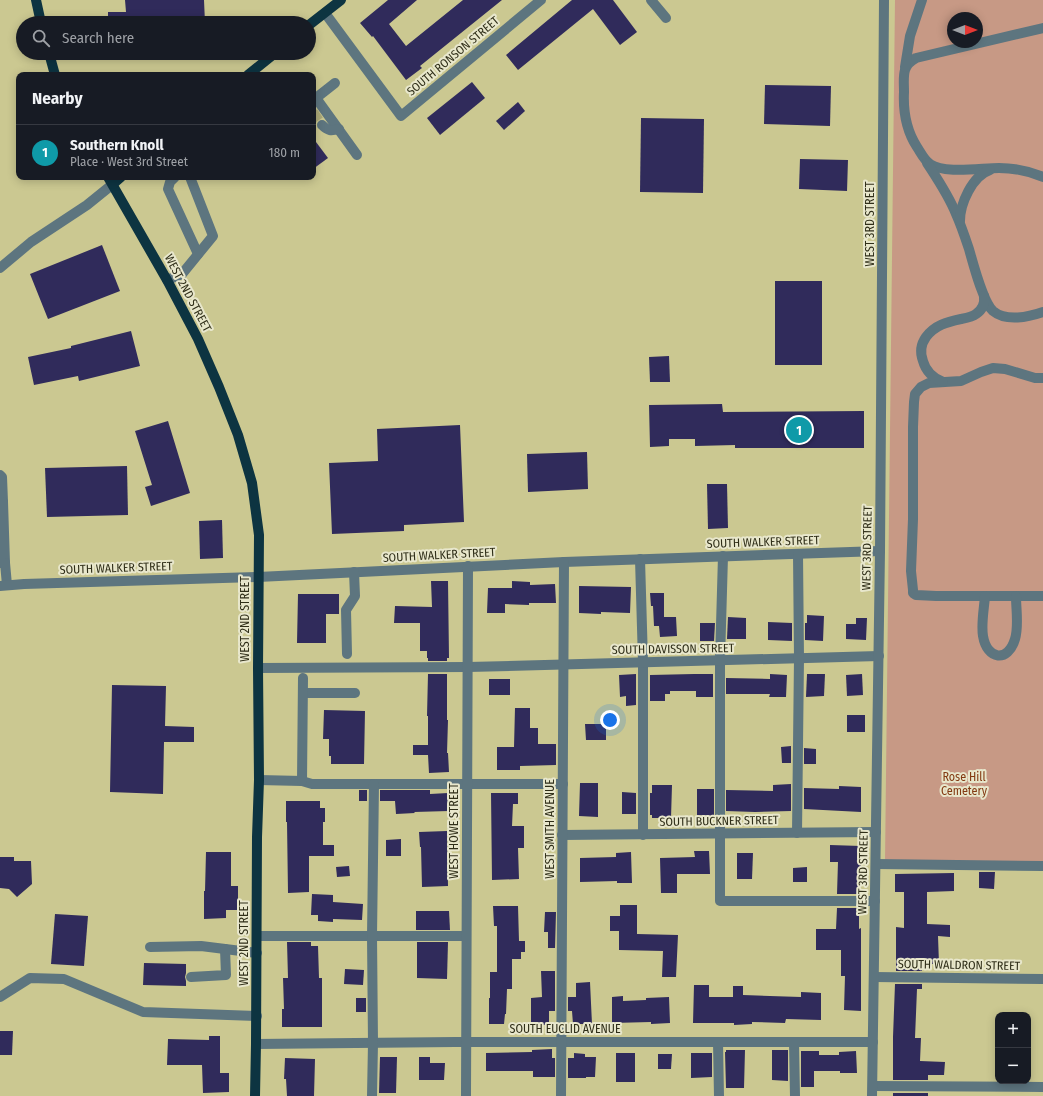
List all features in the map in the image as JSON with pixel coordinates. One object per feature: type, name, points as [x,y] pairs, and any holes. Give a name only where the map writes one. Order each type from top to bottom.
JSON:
[{"type":"main road","points":[[36,0],[39,16]]},
{"type":"main road","points":[[316,20],[340,0]]},
{"type":"main road","points":[[51,60],[54,72]]},
{"type":"main road","points":[[252,72],[266,60]]},
{"type":"main road","name":"WEST 2ND STREET","points":[[110,181],[167,280],[198,340],[238,434],[252,483],[259,535],[259,780],[257,837],[257,1016],[255,1096]]},
{"type":"street","name":"SOUTH RONSON STREET","points":[[325,13],[401,116],[541,0]]},
{"type":"street","points":[[651,0],[666,18]]},
{"type":"street","name":"WEST 3RD STREET","points":[[872,1091],[879,656],[884,0]]},
{"type":"street","points":[[922,0],[910,36],[905,69],[904,108],[907,126],[914,143],[951,204],[961,227],[984,296],[989,306],[1000,315],[1007,316]]},
{"type":"street","points":[[905,69],[907,64],[916,58],[1043,28]]},
{"type":"street","points":[[316,98],[335,83]]},
{"type":"street","points":[[316,100],[357,155]]},
{"type":"street","points":[[322,125],[331,131],[339,129]]},
{"type":"street","points":[[926,162],[934,167],[950,169],[996,168],[1021,170],[1043,177]]},
{"type":"street","points":[[961,227],[961,212],[967,193],[982,173],[996,168]]},
{"type":"street","points":[[172,180],[168,189],[198,254]]},
{"type":"street","points":[[167,280],[182,274],[213,236],[191,180]]},
{"type":"street","points":[[0,268],[31,242],[87,205],[110,181]]},
{"type":"street","points":[[972,316],[982,308],[985,301],[984,296]]},
{"type":"street","points":[[1043,312],[1027,316],[972,316],[945,322],[933,330],[924,340],[922,344],[923,382],[914,397],[911,571],[914,595],[1043,596]]},
{"type":"street","points":[[923,362],[926,370],[932,377],[944,382]]},
{"type":"street","points":[[918,390],[929,383],[961,381],[984,371],[997,368],[1035,378],[1043,378]]},
{"type":"street","points":[[0,475],[2,477],[1,502],[4,586]]},
{"type":"street","name":"SOUTH WALKER STREET","points":[[4,586],[24,584],[258,577],[564,562],[880,551]]},
{"type":"street","points":[[797,833],[799,658],[798,554]]},
{"type":"street","points":[[723,556],[720,660],[720,901],[875,901]]},
{"type":"street","points":[[640,559],[643,662],[643,835]]},
{"type":"street","name":"WEST SMITH AVENUE","points":[[561,1096],[564,562]]},
{"type":"street","name":"WEST HOWE STREET","points":[[466,1096],[468,566]]},
{"type":"street","points":[[347,654],[346,610],[355,596],[354,572]]},
{"type":"street","points":[[985,596],[983,626],[984,641],[990,652],[997,656],[1004,655],[1010,649],[1015,639],[1017,626],[1016,596]]},
{"type":"street","name":"SOUTH DAVISSON STREET","points":[[258,668],[468,667],[879,656]]},
{"type":"street","points":[[302,781],[303,678]]},
{"type":"street","points":[[303,693],[355,693]]},
{"type":"street","points":[[259,780],[302,781],[312,784],[563,784]]},
{"type":"street","points":[[372,1096],[374,784]]},
{"type":"street","name":"SOUTH BUCKNER STREET","points":[[562,836],[876,832]]},
{"type":"street","points":[[876,864],[1043,866]]},
{"type":"street","points":[[257,936],[466,936]]},
{"type":"street","points":[[150,948],[201,946],[257,954]]},
{"type":"street","points":[[191,977],[226,975],[225,950]]},
{"type":"street","name":"SOUTH WALDRON STREET","points":[[874,977],[1043,979]]},
{"type":"street","points":[[0,997],[30,978],[64,979],[143,1012],[257,1016]]},
{"type":"street","name":"SOUTH EUCLID AVENUE","points":[[256,1044],[466,1042],[873,1042]]},
{"type":"street","points":[[718,1042],[719,1096]]},
{"type":"street","points":[[794,1042],[795,1096]]},
{"type":"street","points":[[872,1091],[1043,1087]]},
{"type":"green space","name":"Rose Hill Cemetery","points":[[895,0],[1043,0],[1043,863],[885,862]]},
{"type":"building","points":[[125,0],[204,0],[205,16],[108,16],[108,12],[126,12]]},
{"type":"building","points":[[388,0],[417,0],[389,24],[406,46],[463,0],[502,0],[420,66],[422,68],[406,80],[373,36],[372,37],[360,23]]},
{"type":"building","points":[[572,0],[613,0],[637,32],[620,45],[593,9],[518,70],[506,55]]},
{"type":"building","points":[[472,82],[485,98],[440,135],[427,118]]},
{"type":"building","points":[[765,85],[831,86],[830,126],[764,124]]},
{"type":"building","points":[[518,102],[525,111],[504,130],[496,121]]},
{"type":"building","points":[[641,118],[704,119],[703,193],[640,192]]},
{"type":"building","points":[[316,142],[328,158],[316,167]]},
{"type":"building","points":[[800,159],[848,160],[847,191],[799,189]]},
{"type":"building","points":[[102,245],[120,291],[48,319],[30,274]]},
{"type":"building","points":[[775,281],[822,281],[822,365],[775,365]]},
{"type":"building","points":[[131,331],[140,366],[79,381],[78,376],[34,385],[28,357],[71,348],[71,346]]},
{"type":"building","points":[[669,356],[670,382],[650,382],[649,357]]},
{"type":"building","points":[[722,404],[723,412],[864,411],[864,448],[735,448],[735,445],[695,446],[695,439],[669,439],[669,446],[650,447],[649,405]]},
{"type":"building","points":[[168,421],[190,493],[151,506],[145,487],[152,485],[135,431]]},
{"type":"building","points":[[460,425],[464,522],[404,525],[404,531],[332,534],[329,463],[378,461],[377,429]]},
{"type":"building","points":[[587,452],[588,489],[528,492],[527,454]]},
{"type":"building","points":[[127,466],[128,515],[47,517],[45,468]]},
{"type":"building","points":[[707,484],[727,484],[728,528],[708,529]]},
{"type":"building","points":[[222,520],[223,558],[200,559],[199,521]]},
{"type":"building","points":[[431,581],[448,581],[449,658],[447,658],[447,661],[428,661],[427,651],[420,651],[420,623],[394,623],[395,606],[432,607]]},
{"type":"building","points":[[512,581],[530,582],[530,585],[555,584],[556,603],[529,603],[529,605],[505,604],[505,613],[487,613],[488,588],[512,588]]},
{"type":"building","points":[[579,586],[631,587],[630,613],[579,613]]},
{"type":"building","points":[[650,593],[664,593],[664,617],[676,617],[677,636],[660,637],[659,626],[654,626],[653,606],[651,606]]},
{"type":"building","points":[[298,594],[339,594],[339,614],[326,614],[326,643],[297,643]]},
{"type":"building","points":[[807,615],[824,616],[823,641],[805,640],[805,623],[807,623]]},
{"type":"building","points":[[728,617],[746,618],[746,639],[727,639]]},
{"type":"building","points":[[856,618],[867,618],[866,640],[846,639],[846,624],[856,624]]},
{"type":"building","points":[[768,622],[792,623],[792,641],[768,640]]},
{"type":"building","points":[[700,623],[715,623],[714,641],[700,641]]},
{"type":"building","points":[[428,674],[447,674],[447,753],[449,772],[429,773],[428,755],[413,755],[413,745],[428,745]]},
{"type":"building","points":[[636,674],[636,705],[626,706],[626,696],[620,697],[619,675]]},
{"type":"building","points":[[713,674],[713,697],[696,697],[696,691],[670,691],[670,694],[665,694],[665,701],[650,701],[650,675]]},
{"type":"building","points":[[770,674],[787,675],[786,697],[769,697],[770,694],[726,694],[726,678],[770,679]]},
{"type":"building","points":[[807,674],[825,674],[824,696],[806,697]]},
{"type":"building","points":[[862,674],[863,695],[847,696],[846,675]]},
{"type":"building","points":[[489,679],[510,679],[510,695],[489,695]]},
{"type":"building","points":[[112,685],[166,686],[165,726],[194,727],[194,742],[164,742],[163,794],[110,792]]},
{"type":"building","points":[[515,708],[530,708],[530,728],[538,728],[538,744],[556,744],[556,765],[520,766],[520,770],[497,770],[497,747],[514,747]]},
{"type":"building","points":[[324,710],[365,711],[364,764],[331,764],[331,756],[329,756],[329,739],[323,739]]},
{"type":"building","points":[[847,715],[865,715],[865,732],[847,732]]},
{"type":"building","points":[[585,724],[606,724],[606,740],[586,740]]},
{"type":"building","points":[[791,746],[791,763],[782,763],[781,747]]},
{"type":"building","points":[[804,748],[816,749],[816,764],[804,764]]},
{"type":"building","points":[[580,783],[598,783],[598,817],[579,816]]},
{"type":"building","points":[[791,784],[791,811],[726,811],[726,790],[773,791],[773,785]]},
{"type":"building","points":[[652,785],[672,785],[671,818],[652,818],[652,815],[650,815],[650,793],[652,793]]},
{"type":"building","points":[[839,786],[861,787],[861,812],[804,809],[804,788],[839,789]]},
{"type":"building","points":[[697,789],[714,789],[714,816],[697,815]]},
{"type":"building","points":[[359,790],[367,790],[367,801],[359,801]]},
{"type":"building","points":[[380,790],[430,790],[430,794],[448,793],[449,811],[396,814],[395,801],[380,801]]},
{"type":"building","points":[[622,792],[636,793],[636,814],[622,814]]},
{"type":"building","points":[[491,793],[518,793],[518,804],[513,804],[512,826],[524,826],[524,848],[518,848],[519,879],[492,880]]},
{"type":"building","points":[[286,801],[320,801],[320,808],[325,808],[325,822],[323,822],[323,845],[334,845],[334,856],[309,856],[309,892],[288,893]]},
{"type":"building","points":[[447,831],[448,886],[422,887],[419,832]]},
{"type":"building","points":[[401,839],[401,856],[386,856],[386,840]]},
{"type":"building","points":[[830,845],[861,846],[861,886],[859,894],[837,894],[838,862],[830,862]]},
{"type":"building","points":[[694,851],[709,851],[710,874],[677,874],[677,893],[661,893],[660,858],[695,857]]},
{"type":"building","points":[[206,852],[231,852],[231,886],[238,886],[238,910],[226,910],[226,918],[204,919]]},
{"type":"building","points":[[631,852],[632,883],[617,883],[617,881],[580,882],[580,858],[616,857],[616,853]]},
{"type":"building","points":[[737,853],[753,853],[752,879],[737,879]]},
{"type":"building","points":[[0,857],[14,857],[14,861],[31,861],[32,884],[17,897],[9,889],[0,888]]},
{"type":"building","points":[[349,866],[350,876],[337,877],[336,867]]},
{"type":"building","points":[[807,867],[807,882],[793,882],[793,868]]},
{"type":"building","points":[[979,872],[995,872],[994,889],[979,888]]},
{"type":"building","points":[[954,873],[954,891],[927,892],[927,924],[950,925],[950,937],[938,936],[939,964],[922,964],[922,971],[896,971],[896,927],[904,928],[904,892],[895,892],[895,874]]},
{"type":"building","points":[[312,894],[333,895],[333,902],[363,904],[362,920],[333,919],[333,922],[318,921],[318,915],[311,915]]},
{"type":"building","points":[[620,905],[637,905],[637,934],[678,935],[676,977],[662,977],[663,951],[619,950],[619,931],[610,931],[610,916],[620,916]]},
{"type":"building","points":[[493,906],[518,906],[519,941],[525,941],[525,952],[521,952],[521,959],[512,959],[512,989],[507,989],[504,1024],[489,1024],[490,972],[497,972],[497,926],[494,926]]},
{"type":"building","points":[[837,908],[859,908],[859,929],[861,928],[861,1011],[844,1010],[845,976],[841,976],[841,950],[816,950],[816,929],[836,929]]},
{"type":"building","points":[[416,911],[449,911],[450,930],[416,930]]},
{"type":"building","points":[[545,912],[556,912],[555,948],[548,948],[548,932],[544,932]]},
{"type":"building","points":[[55,914],[88,916],[84,966],[51,964]]},
{"type":"building","points":[[287,942],[311,942],[311,946],[318,946],[319,978],[322,978],[322,1027],[282,1027],[282,1009],[284,1009],[283,978],[288,978]]},
{"type":"building","points":[[417,942],[448,942],[447,979],[417,978]]},
{"type":"building","points":[[144,963],[186,964],[186,986],[143,985]]},
{"type":"building","points":[[345,969],[364,970],[363,985],[344,984]]},
{"type":"building","points":[[541,971],[555,971],[555,1011],[549,1011],[549,1025],[531,1025],[531,998],[542,997]]},
{"type":"building","points":[[590,982],[592,1024],[573,1024],[572,1011],[568,1011],[568,997],[576,997],[576,983]]},
{"type":"building","points":[[895,984],[922,984],[922,989],[917,989],[915,1038],[921,1038],[920,1061],[945,1062],[944,1075],[928,1075],[928,1080],[893,1080]]},
{"type":"building","points":[[694,985],[709,985],[709,997],[733,997],[733,986],[743,986],[743,995],[801,997],[801,992],[821,993],[821,1020],[786,1019],[785,1023],[752,1022],[752,1024],[734,1025],[734,1023],[693,1023]]},
{"type":"building","points":[[623,996],[623,1001],[669,997],[670,1023],[612,1023],[612,997]]},
{"type":"building","points":[[356,998],[366,998],[366,1012],[356,1012]]},
{"type":"building","points":[[0,1031],[13,1031],[12,1055],[0,1055]]},
{"type":"building","points":[[209,1036],[220,1036],[220,1073],[229,1073],[229,1092],[203,1093],[202,1065],[167,1065],[168,1039],[209,1040]]},
{"type":"building","points":[[552,1049],[552,1058],[555,1058],[555,1077],[533,1077],[533,1071],[486,1071],[486,1053],[532,1052],[532,1050]]},
{"type":"building","points":[[726,1050],[745,1050],[744,1088],[726,1088]]},
{"type":"building","points":[[772,1050],[788,1050],[788,1081],[772,1080]]},
{"type":"building","points":[[801,1051],[819,1051],[819,1055],[839,1055],[839,1052],[856,1051],[857,1073],[840,1073],[840,1071],[814,1071],[814,1087],[801,1087]]},
{"type":"building","points":[[574,1053],[585,1054],[585,1057],[596,1057],[595,1077],[568,1078],[568,1058],[574,1058]]},
{"type":"building","points":[[616,1053],[635,1053],[635,1082],[616,1082]]},
{"type":"building","points":[[691,1053],[712,1053],[712,1077],[691,1078]]},
{"type":"building","points":[[658,1054],[672,1054],[671,1069],[658,1069]]},
{"type":"building","points":[[380,1057],[397,1057],[396,1093],[379,1093]]},
{"type":"building","points":[[419,1057],[430,1057],[430,1063],[445,1063],[444,1080],[419,1080]]},
{"type":"building","points":[[285,1058],[315,1059],[314,1096],[287,1096],[286,1079],[284,1079]]},
{"type":"building","points":[[893,1093],[928,1093],[928,1096],[893,1096]]},
{"type":"tunnel","points":[[316,116],[322,125]]},
{"type":"place","name":"Southern Knoll","points":[[799,430]]}]
